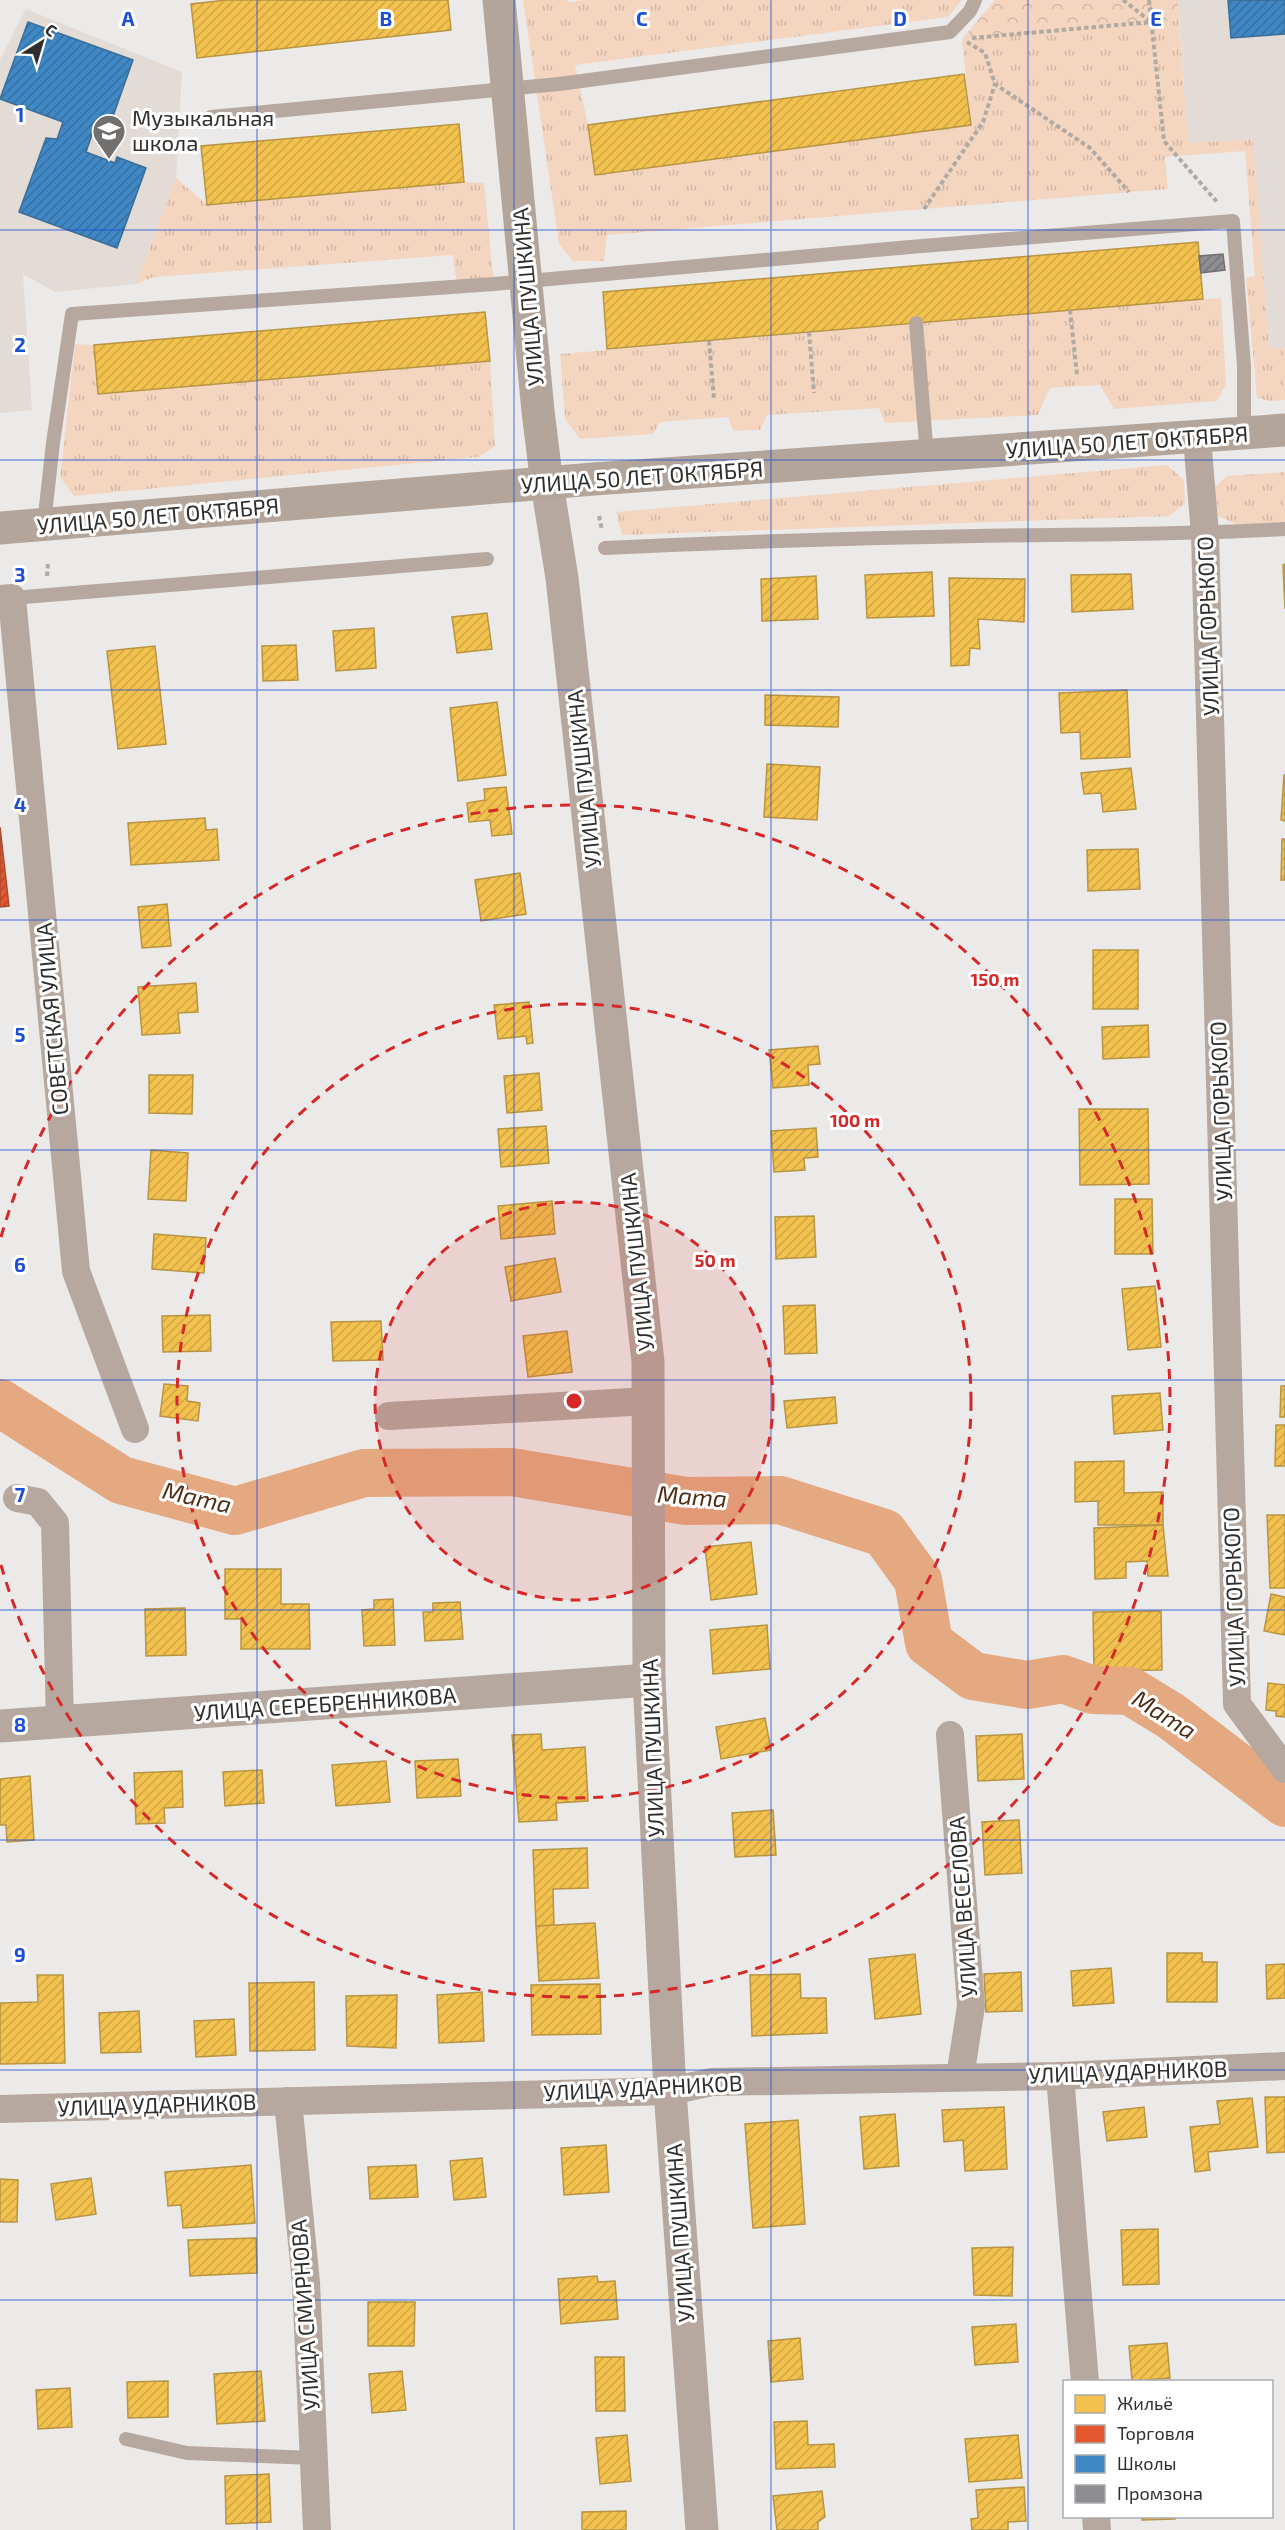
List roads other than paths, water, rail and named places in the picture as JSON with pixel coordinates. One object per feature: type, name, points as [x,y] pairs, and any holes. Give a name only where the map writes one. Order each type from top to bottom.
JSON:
[{"type":"main road","name":"УЛИЦА ПУШКИНА","points":[[499,0],[538,411],[548,484]]},
{"type":"main road","name":"УЛИЦА 50 ЛЕТ ОКТЯБРЯ","points":[[0,528],[548,484],[1285,430]]},
{"type":"street","name":"УЛИЦА ГОРЬКОГО","points":[[1197,438],[1205,534],[1237,1704],[1285,1769]]},
{"type":"street","name":"УЛИЦА ПУШКИНА","points":[[548,484],[562,578],[648,1362],[649,1680],[670,2091],[702,2530]]},
{"type":"street","name":"СОВЕТСКАЯ УЛИЦА","points":[[6,599],[76,1271],[135,1429]]},
{"type":"street","points":[[388,1416],[648,1401]]},
{"type":"street","points":[[17,1498],[38,1502],[55,1523],[60,1723]]},
{"type":"street","name":"УЛИЦА СЕРЕБРЕННИКОВА","points":[[0,1726],[649,1680]]},
{"type":"street","name":"УЛИЦА ВЕСЕЛОВА","points":[[950,1735],[971,2006],[960,2077]]},
{"type":"street","name":"УЛИЦА УДАРНИКОВ","points":[[0,2109],[670,2091],[712,2082],[1060,2076],[1285,2066]]},
{"type":"street","points":[[1060,2076],[1085,2380]]},
{"type":"street","name":"УЛИЦА СМИРНОВА","points":[[288,2101],[306,2283],[317,2530]]},
{"type":"lane","points":[[211,117],[508,89],[950,32],[970,11],[975,0]]},
{"type":"lane","points":[[44,526],[53,443],[72,314],[527,281],[1233,221],[1244,366],[1244,433]]},
{"type":"lane","points":[[916,323],[927,456]]},
{"type":"lane","points":[[605,548],[760,541],[1205,534],[1285,529]]},
{"type":"lane","points":[[6,599],[487,559]]},
{"type":"lane","points":[[126,2439],[187,2453],[314,2458]]},
{"type":"waterway","name":"Мата","points":[[0,1403],[121,1480],[235,1511],[364,1473],[511,1472],[686,1501],[780,1500],[884,1533],[918,1580],[929,1643],[973,1676],[1027,1685],[1063,1679],[1093,1690],[1130,1691],[1171,1716],[1285,1803]]},
{"type":"place","name":"Музыкальная школа","points":[[109,160]]}]
